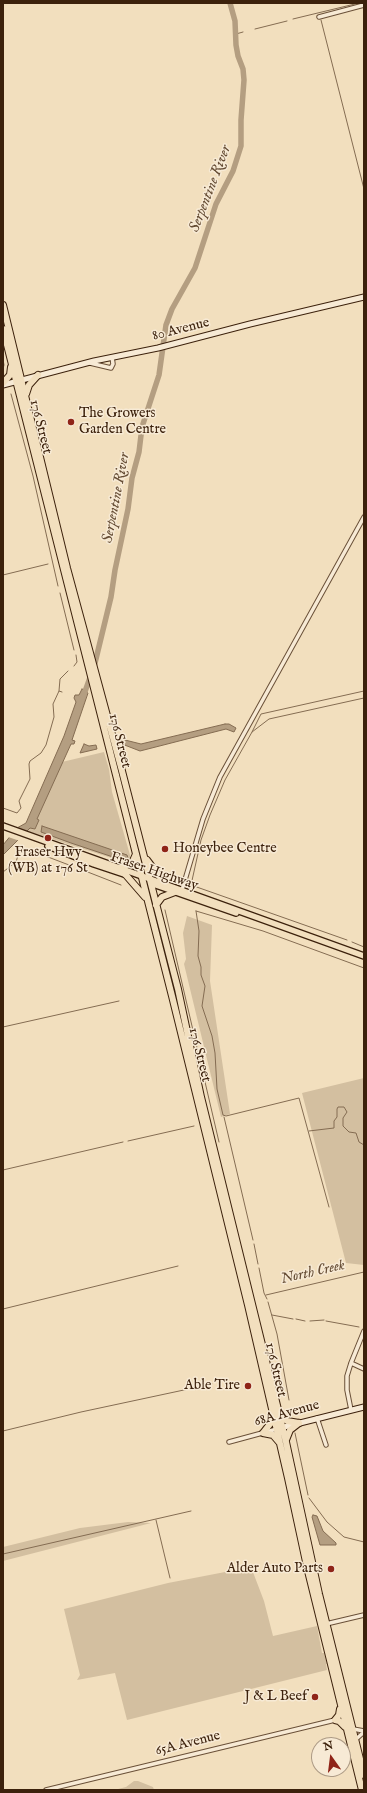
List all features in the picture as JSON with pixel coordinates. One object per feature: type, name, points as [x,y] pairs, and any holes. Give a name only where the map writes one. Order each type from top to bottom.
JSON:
[{"type":"highway","name":"176 Street","points":[[3,305],[19,381],[85,657],[280,1428],[339,1698],[349,1728],[362,1790]]},
{"type":"highway","name":"176 Street","points":[[3,329],[11,361],[25,396],[62,546],[178,988],[201,1098],[276,1412]]},
{"type":"highway","points":[[3,384],[10,375],[11,361]]},
{"type":"highway","points":[[25,396],[29,385],[38,376]]},
{"type":"highway","points":[[119,868],[132,863],[136,854]]},
{"type":"highway","points":[[144,856],[165,884]]},
{"type":"highway","points":[[125,874],[147,899]]},
{"type":"highway","points":[[156,905],[162,897],[175,892]]},
{"type":"highway","points":[[276,1412],[287,1421],[299,1423],[290,1430],[283,1443],[273,1435],[263,1433],[270,1424],[276,1412]]},
{"type":"highway","points":[[324,1625],[349,1728],[356,1740],[364,1775]]},
{"type":"highway","points":[[339,1698],[340,1714],[335,1720],[349,1728]]},
{"type":"main road","name":"80 Avenue","points":[[3,384],[112,357],[168,346],[250,324],[364,297]]},
{"type":"main road","name":"Fraser Highway","points":[[3,826],[119,868],[175,892],[278,924],[364,956]]},
{"type":"main road","name":"Fraser Highway","points":[[26,834],[57,850],[125,874],[142,878]]},
{"type":"main road","name":"Fraser Highway","points":[[150,881],[165,884],[227,908]]},
{"type":"main road","points":[[150,881],[227,908]]},
{"type":"main road","name":"68A Avenue","points":[[280,1428],[364,1407]]},
{"type":"street","points":[[319,16],[364,5]]},
{"type":"street","points":[[88,363],[111,368],[113,364],[112,357]]},
{"type":"street","points":[[182,890],[203,819],[220,778],[364,517]]},
{"type":"street","points":[[351,1410],[347,1387],[347,1376],[364,1331]]},
{"type":"street","points":[[351,1363],[364,1369]]},
{"type":"street","points":[[317,1418],[326,1445]]},
{"type":"street","name":"68A Avenue","points":[[229,1442],[280,1428]]},
{"type":"street","points":[[324,1625],[364,1615]]},
{"type":"street","name":"65A Avenue","points":[[46,1790],[335,1720]]},
{"type":"street","points":[[349,1728],[364,1732]]},
{"type":"street","points":[[356,1740],[364,1732]]},
{"type":"shaded area","points":[[82,689],[88,693],[72,740],[75,741],[74,744],[71,744],[37,819],[39,820],[35,829],[30,828],[3,855],[3,845],[17,828],[26,823],[64,736],[76,702],[74,698],[75,695],[79,695]]},
{"type":"shaded area","points":[[229,724],[236,728],[234,732],[226,729],[140,751],[122,744],[121,739],[141,744]]},
{"type":"shaded area","points":[[84,744],[89,746],[96,745],[97,749],[80,753]]},
{"type":"shaded area","points":[[104,752],[109,769],[112,792],[130,855],[130,858],[127,861],[118,860],[27,831],[30,828],[35,829],[39,820],[37,819],[62,762]]},
{"type":"shaded area","points":[[42,826],[127,855],[128,858],[119,859],[41,832]]},
{"type":"shaded area","points":[[187,916],[212,925],[210,981],[230,1114],[221,1117],[184,964],[186,959],[183,933]]},
{"type":"shaded area","points":[[364,1078],[364,1265],[346,1263],[302,1093]]},
{"type":"shaded area","points":[[313,1515],[317,1516],[323,1531],[336,1543],[336,1545],[320,1545],[312,1517]]},
{"type":"shaded area","points":[[128,1522],[151,1523],[3,1561],[3,1547],[80,1528]]},
{"type":"shaded area","points":[[251,1567],[264,1601],[273,1636],[317,1626],[322,1653],[324,1653],[327,1664],[327,1670],[127,1720],[115,1673],[77,1680],[80,1675],[64,1609],[168,1583]]},
{"type":"shaded area","points":[[134,1781],[138,1781],[153,1787],[154,1790],[114,1790],[126,1787]]},
{"type":"pier","points":[[15,827],[28,832],[20,841],[8,837]]},
{"type":"waterway","name":"Serpentine River","points":[[94,667],[111,597],[128,509],[132,478],[139,452],[142,427],[159,375],[166,325],[172,309],[195,268],[216,204],[233,171],[241,146],[244,80],[243,69],[236,45],[235,21],[230,3]]},
{"type":"waterway","points":[[293,19],[359,3]]},
{"type":"waterway","points":[[321,20],[364,189]]},
{"type":"waterway","points":[[255,29],[287,21]]},
{"type":"waterway","name":"Serpentine River","points":[[236,34],[243,32]]},
{"type":"waterway","points":[[3,359],[3,369]]},
{"type":"waterway","points":[[11,394],[33,476],[58,586]]},
{"type":"waterway","points":[[3,575],[48,564]]},
{"type":"waterway","points":[[60,593],[74,650]]},
{"type":"waterway","points":[[74,666],[77,662],[76,655]]},
{"type":"waterway","points":[[59,691],[60,679],[68,671]]},
{"type":"waterway","name":"Serpentine River","points":[[83,697],[91,675]]},
{"type":"waterway","points":[[3,808],[17,813],[21,808],[19,801],[30,779],[30,761],[41,753],[46,745],[54,717],[53,704],[59,691],[62,692]]},
{"type":"waterway","points":[[252,732],[261,714],[364,691]]},
{"type":"waterway","points":[[347,940],[191,885],[201,840],[210,815],[225,780],[252,732],[269,719],[364,698]]},
{"type":"waterway","points":[[27,849],[69,865]]},
{"type":"waterway","points":[[3,872],[16,862],[19,852]]},
{"type":"waterway","points":[[80,869],[121,885]]},
{"type":"waterway","points":[[165,910],[219,1142]]},
{"type":"waterway","points":[[196,911],[199,931],[198,956],[201,967],[201,975],[205,986],[202,1006],[212,1036],[215,1053],[217,1089],[223,1115],[226,1116],[299,1098],[329,1207]]},
{"type":"waterway","points":[[196,911],[263,931],[364,968]]},
{"type":"waterway","points":[[352,942],[364,947]]},
{"type":"waterway","points":[[3,1027],[119,1001]]},
{"type":"waterway","points":[[309,1131],[334,1128],[334,1121],[337,1117],[337,1109],[338,1107],[344,1107],[347,1112],[343,1118],[343,1126],[349,1132],[356,1133],[359,1142],[364,1145]]},
{"type":"waterway","points":[[224,1117],[253,1240]]},
{"type":"waterway","points":[[128,1141],[194,1126]]},
{"type":"waterway","points":[[3,1170],[123,1142]]},
{"type":"waterway","points":[[364,1233],[364,1241]]},
{"type":"waterway","points":[[254,1244],[258,1264]]},
{"type":"waterway","points":[[3,1309],[178,1266]]},
{"type":"waterway","points":[[259,1268],[264,1293],[267,1299]]},
{"type":"waterway","name":"North Creek","points":[[266,1295],[364,1272]]},
{"type":"waterway","points":[[268,1302],[277,1334],[289,1400]]},
{"type":"waterway","points":[[272,1315],[293,1319]]},
{"type":"waterway","points":[[296,1319],[305,1321]]},
{"type":"waterway","points":[[310,1321],[324,1320]]},
{"type":"waterway","points":[[326,1321],[359,1327]]},
{"type":"waterway","points":[[3,1431],[81,1412],[212,1384]]},
{"type":"waterway","points":[[295,1433],[308,1495]]},
{"type":"waterway","points":[[309,1498],[327,1522],[344,1537],[364,1542]]},
{"type":"waterway","points":[[3,1554],[191,1511]]},
{"type":"waterway","points":[[156,1520],[170,1578]]},
{"type":"place","name":"The Growers Garden Centre","points":[[71,422]]},
{"type":"place","name":"Fraser Hwy (WB) at 176 St","points":[[48,838]]},
{"type":"place","name":"Honeybee Centre","points":[[165,849]]},
{"type":"place","name":"Able Tire","points":[[248,1386]]},
{"type":"place","name":"Alder Auto Parts","points":[[331,1569]]},
{"type":"place","name":"J & L Beef","points":[[315,1697]]}]
